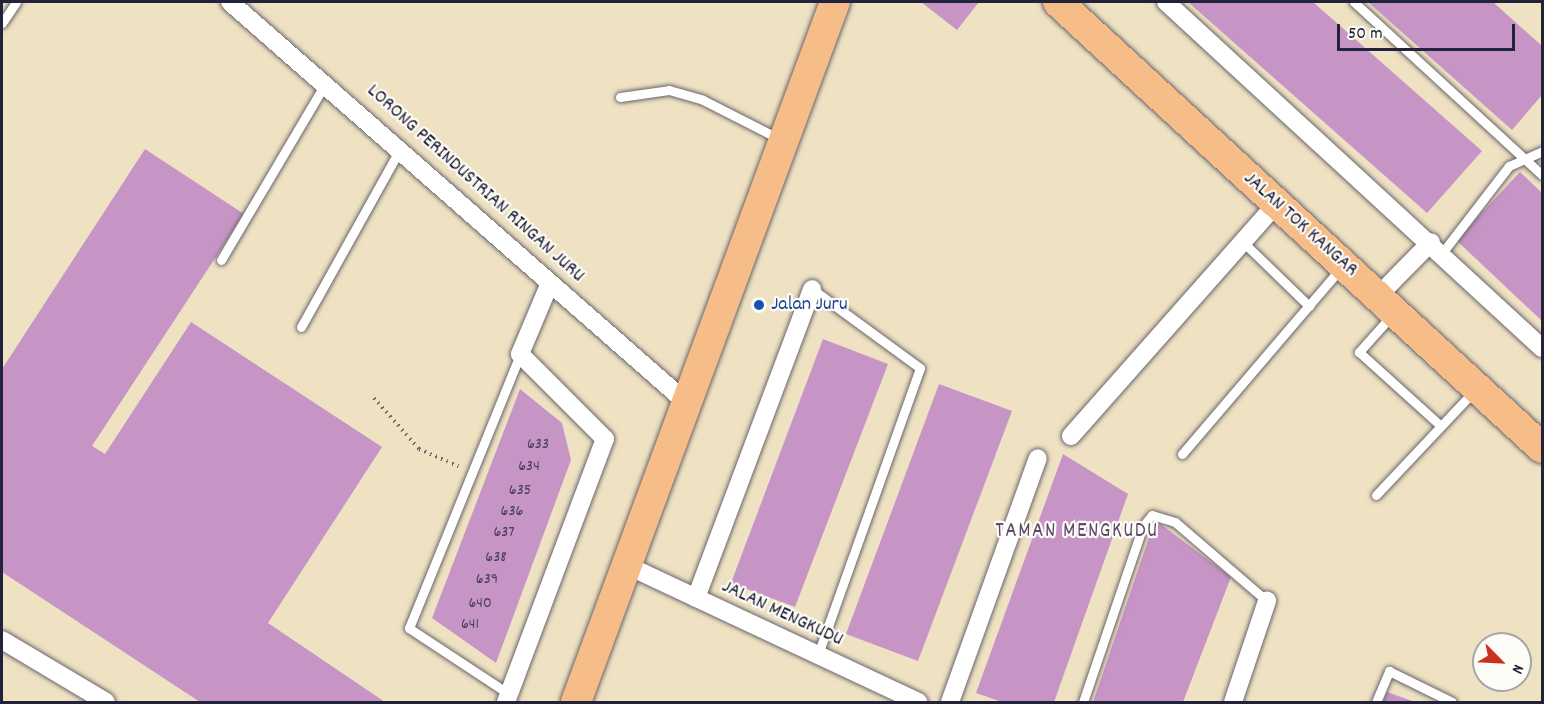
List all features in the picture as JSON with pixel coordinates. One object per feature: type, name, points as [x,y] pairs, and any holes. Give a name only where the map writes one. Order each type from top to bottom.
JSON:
[{"type":"main road","points":[[576,702],[835,2]]},
{"type":"main road","name":"JALAN TOK KANGAR","points":[[1058,2],[1542,448]]},
{"type":"street","name":"LORONG PERINDUSTRIAN RINGAN JURU","points":[[230,2],[327,81],[687,404]]},
{"type":"street","points":[[1167,2],[1436,247],[1542,348]]},
{"type":"street","points":[[1071,436],[1276,204]]},
{"type":"street","points":[[1387,303],[1436,247]]},
{"type":"street","points":[[508,698],[605,439],[519,354],[550,283]]},
{"type":"street","points":[[696,598],[813,289]]},
{"type":"street","points":[[950,702],[1038,458]]},
{"type":"street","name":"JALAN MENGKUDU","points":[[626,565],[919,702]]},
{"type":"street","points":[[1233,702],[1267,601]]},
{"type":"street","points":[[2,640],[106,702]]},
{"type":"lane","points":[[2,23],[16,2]]},
{"type":"lane","points":[[1353,2],[1542,174]]},
{"type":"lane","points":[[221,260],[327,81]]},
{"type":"lane","points":[[620,97],[669,90],[703,100],[784,141]]},
{"type":"lane","points":[[301,327],[401,147]]},
{"type":"lane","points":[[1436,247],[1509,165],[1527,160],[1542,152]]},
{"type":"lane","points":[[1243,242],[1310,306]]},
{"type":"lane","points":[[1182,454],[1345,265]]},
{"type":"lane","points":[[813,289],[920,368],[818,655]]},
{"type":"lane","points":[[1387,303],[1359,352],[1441,426]]},
{"type":"lane","points":[[508,698],[410,628],[519,354]]},
{"type":"lane","points":[[1376,495],[1477,388]]},
{"type":"lane","points":[[1083,702],[1143,525],[1152,515],[1175,522],[1267,601]]},
{"type":"lane","points":[[1376,702],[1389,671],[1452,702]]},
{"type":"path","points":[[374,398],[419,449],[472,472]]},
{"type":"building","points":[[921,2],[979,2],[957,30]]},
{"type":"building","points":[[1188,2],[1313,2],[1482,151],[1427,213]]},
{"type":"building","points":[[1368,2],[1493,2],[1542,46],[1542,95],[1512,130]]},
{"type":"building","points":[[145,149],[244,214],[92,446],[105,454],[191,322],[382,447],[268,623],[385,702],[200,702],[2,572],[2,369]]},
{"type":"building","points":[[1520,172],[1542,193],[1542,321],[1456,240]]},
{"type":"building","points":[[823,339],[888,364],[795,607],[731,583]]},
{"type":"building","points":[[939,384],[1012,411],[918,661],[846,634]]},
{"type":"building","points":[[520,389],[562,423],[571,460],[496,663],[432,618]]},
{"type":"building","points":[[1063,454],[1128,494],[1054,702],[1002,702],[976,693]]},
{"type":"building","points":[[1155,520],[1231,577],[1183,702],[1093,702]]},
{"type":"building","points":[[1387,692],[1415,702],[1383,702]]},
{"type":"place","name":"Jalan Juru","points":[[759,305]]},
{"type":"district","name":"TAMAN MENGKUDU","points":[[1077,532]]}]
